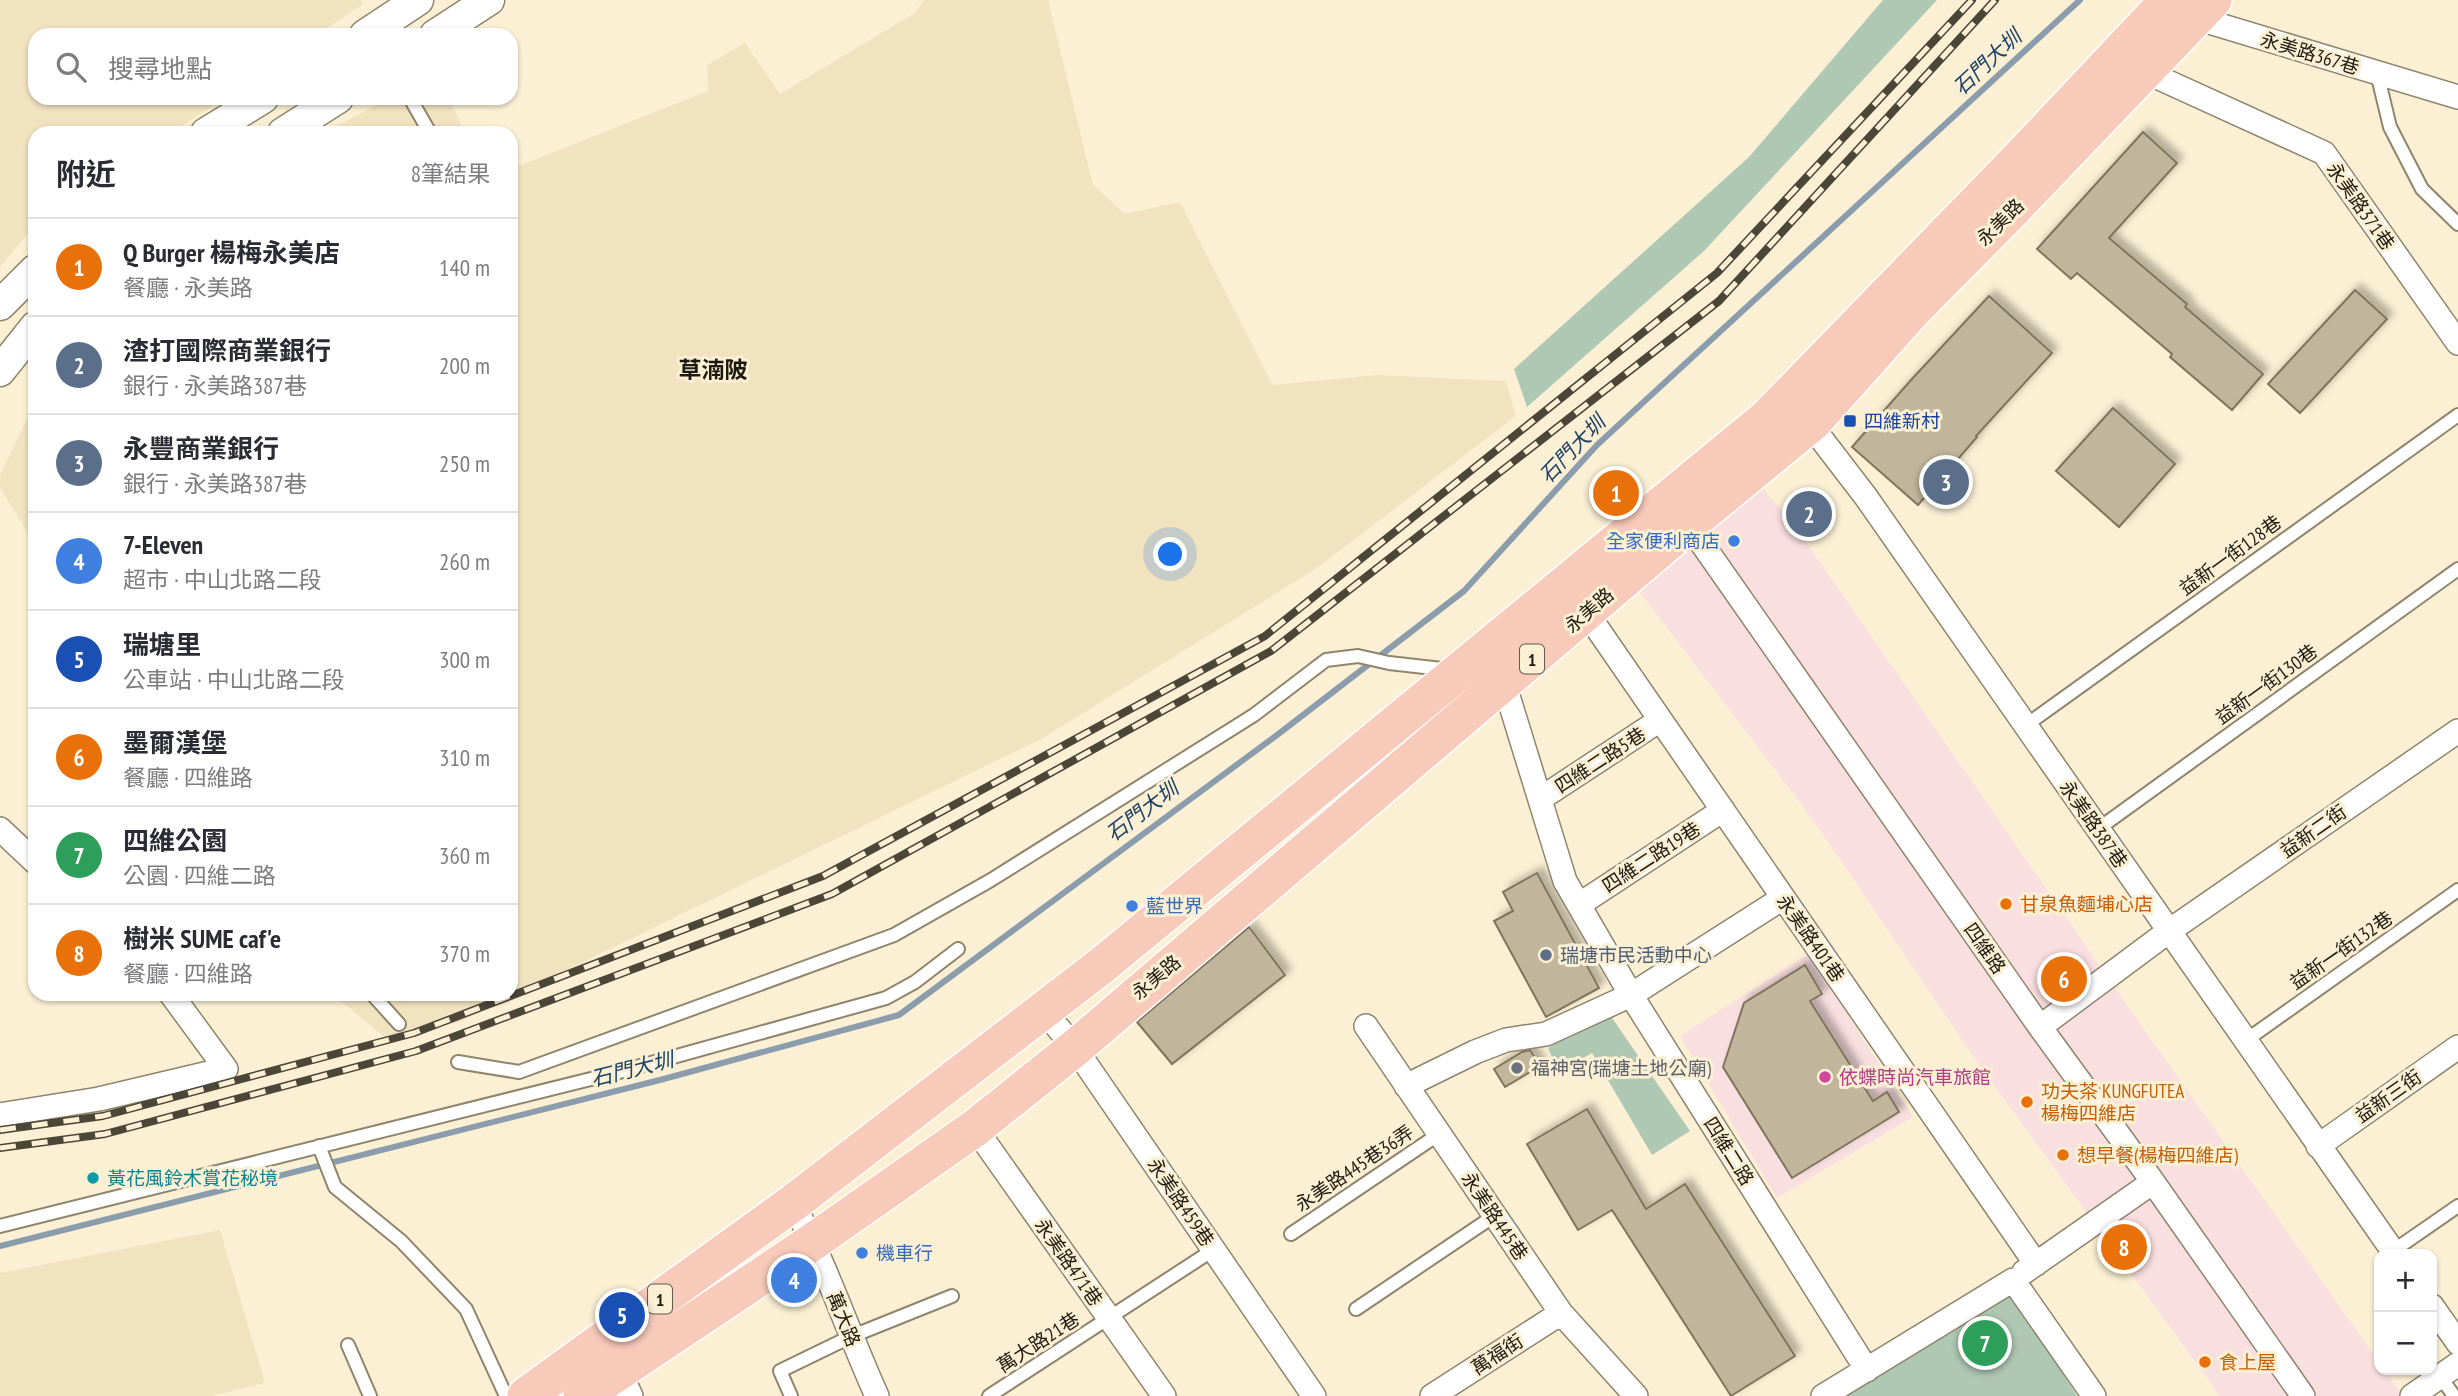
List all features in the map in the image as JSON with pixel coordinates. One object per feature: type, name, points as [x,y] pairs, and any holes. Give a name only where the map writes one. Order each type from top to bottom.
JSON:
[{"type":"main road","name":"永美路","points":[[793,1203],[1101,966],[1458,671],[1677,514],[1810,424],[2185,6]]},
{"type":"main road","name":"永美路","points":[[814,1241],[975,1128],[1075,1048],[1586,612],[1768,418],[2019,159],[2132,62]]},
{"type":"main road","name":"1","points":[[526,1396],[793,1203]]},
{"type":"main road","name":"1","points":[[582,1396],[625,1383],[814,1241]]},
{"type":"street","points":[[377,28],[418,0]]},
{"type":"street","points":[[446,28],[489,0]]},
{"type":"street","name":"永美路367巷","points":[[2185,6],[2377,73],[2458,97]]},
{"type":"street","name":"永美路371巷","points":[[2132,62],[2324,153],[2458,343]]},
{"type":"street","points":[[217,126],[252,105]]},
{"type":"street","points":[[294,126],[327,105]]},
{"type":"street","points":[[0,306],[28,277]]},
{"type":"street","points":[[0,371],[28,336]]},
{"type":"street","name":"永美路387巷","points":[[1810,424],[1866,497],[2391,1249]]},
{"type":"street","name":"四維路","points":[[1677,514],[2303,1396]]},
{"type":"street","name":"永美路401巷","points":[[1586,612],[2036,1264]]},
{"type":"street","points":[[1458,671],[1504,683]]},
{"type":"street","name":"四維二路","points":[[1504,683],[1565,881],[1632,995],[1867,1370]]},
{"type":"street","name":"四維二路5巷","points":[[1540,799],[1660,720]]},
{"type":"street","name":"益新二街","points":[[2040,1027],[2169,931],[2458,731]]},
{"type":"street","name":"四維二路19巷","points":[[1580,904],[1723,810]]},
{"type":"street","points":[[0,829],[28,855]]},
{"type":"street","points":[[1406,1086],[1475,1052],[1506,1040],[1546,1034],[1632,995],[1783,898]]},
{"type":"street","points":[[0,1115],[99,1099],[226,1069],[176,1001]]},
{"type":"street","name":"永美路459巷","points":[[1044,1011],[1075,1048],[1314,1396]]},
{"type":"street","name":"永美路445巷","points":[[1366,1026],[1561,1313],[1636,1396]]},
{"type":"street","name":"益新三街","points":[[2318,1146],[2458,1047]]},
{"type":"street","name":"永美路471巷","points":[[975,1128],[1164,1396]]},
{"type":"street","points":[[1823,1396],[2013,1280],[2153,1182]]},
{"type":"street","name":"萬大路","points":[[793,1203],[814,1241],[850,1337],[877,1396]]},
{"type":"street","points":[[2013,1280],[2094,1396]]},
{"type":"street","points":[[2436,1312],[2458,1343]]},
{"type":"street","name":"萬福街","points":[[1432,1396],[1561,1313]]},
{"type":"street","points":[[2412,1396],[2449,1370]]},
{"type":"lane","points":[[2377,73],[2390,127],[2422,189],[2458,224]]},
{"type":"lane","points":[[414,105],[426,126]]},
{"type":"lane","name":"益新一街128巷","points":[[2025,726],[2458,415]]},
{"type":"lane","name":"益新一街130巷","points":[[2098,829],[2458,569]]},
{"type":"lane","points":[[457,1062],[519,1072],[894,934],[991,880],[1254,715],[1326,660],[1358,656],[1389,663],[1458,671]]},
{"type":"lane","name":"益新一街132巷","points":[[2245,1041],[2458,890]]},
{"type":"lane","points":[[0,1226],[321,1150],[886,998],[915,982],[958,949]]},
{"type":"lane","points":[[378,1001],[399,1024]]},
{"type":"lane","name":"永美路445巷36弄","points":[[1291,1234],[1439,1134]]},
{"type":"lane","points":[[321,1150],[335,1187],[401,1241],[466,1309],[506,1396]]},
{"type":"lane","points":[[2399,1249],[2458,1206]]},
{"type":"lane","points":[[1356,1310],[1494,1216]]},
{"type":"lane","name":"萬大路21巷","points":[[989,1396],[1213,1250]]},
{"type":"lane","points":[[791,1396],[780,1371],[850,1337],[952,1296]]},
{"type":"lane","points":[[348,1345],[370,1396]]},
{"type":"lane","points":[[2449,1370],[2454,1396]]},
{"type":"shaded area","points":[[0,0],[361,0],[363,4],[327,28],[28,28],[28,105],[213,105],[182,126],[28,126],[28,233],[0,267]]},
{"type":"shaded area","points":[[924,0],[1048,0],[1093,185],[1125,214],[1180,202],[1272,385],[1377,375],[1506,381],[1516,416],[1317,568],[1043,738],[518,994],[518,166],[708,91],[707,65],[745,43],[780,94],[915,13]]},
{"type":"shaded area","points":[[376,105],[452,105],[462,126],[337,126]]},
{"type":"shaded area","points":[[28,417],[28,533],[0,488],[0,475]]},
{"type":"shaded area","points":[[1758,483],[1792,522],[2374,1355],[2374,1375],[2388,1375],[2403,1396],[2220,1396],[1980,1066],[1811,817],[1639,591]]},
{"type":"shaded area","points":[[1808,954],[1913,1117],[1777,1198],[1680,1036]]},
{"type":"shaded area","points":[[341,1001],[503,1001],[460,1022],[386,1038]]},
{"type":"shaded area","points":[[220,1230],[265,1383],[211,1396],[0,1396],[0,1273]]},
{"type":"green space","points":[[1883,0],[1937,0],[1704,251],[1527,407],[1514,369],[1749,157]]},
{"type":"green space","points":[[1608,1012],[1690,1131],[1652,1155],[1592,1053],[1559,1072],[1548,1048]]},
{"type":"green space","points":[[2011,1290],[2077,1396],[1840,1396]]},
{"type":"building","points":[[2143,132],[2177,163],[2109,238],[2187,304],[2185,307],[2263,374],[2232,410],[2170,357],[2172,354],[2077,273],[2071,279],[2037,249]]},
{"type":"building","points":[[2355,290],[2387,319],[2300,413],[2268,384]]},
{"type":"building","points":[[1989,296],[2052,353],[1976,436],[1918,505],[1852,447]]},
{"type":"building","points":[[2113,408],[2175,464],[2119,527],[2056,471]]},
{"type":"building","name":"瑞塘市民活動中心","points":[[1537,873],[1599,988],[1546,1017],[1494,921],[1513,911],[1503,892]]},
{"type":"building","points":[[1249,927],[1285,975],[1172,1064],[1137,1022]]},
{"type":"building","name":"依蝶時尚汽車旅館","points":[[1805,965],[1822,994],[1810,1001],[1873,1101],[1887,1092],[1899,1112],[1792,1178],[1723,1067],[1744,1003]]},
{"type":"building","name":"福神宮(瑞塘土地公廟)","points":[[1530,1050],[1540,1066],[1505,1087],[1494,1069]]},
{"type":"building","points":[[1587,1109],[1646,1209],[1685,1184],[1795,1356],[1731,1396],[1612,1210],[1578,1230],[1527,1144]]},
{"type":"waterway","name":"石門大圳","points":[[0,1246],[660,1080],[899,1015],[1281,732],[1464,591],[1597,445],[2080,0]]},
{"type":"railway","points":[[518,993],[823,876],[1265,636],[1717,273],[1972,0]]},
{"type":"railway","points":[[0,1148],[105,1134],[416,1051],[832,894],[1271,651],[1719,301],[1995,0]]},
{"type":"railway","points":[[0,1130],[103,1116],[414,1033],[497,1001]]},
{"type":"place","name":"四維新村","points":[[1850,421]]},
{"type":"place","name":"永豐商業銀行","points":[[1946,482]]},
{"type":"place","name":"Q Burger 楊梅永美店","points":[[1616,493]]},
{"type":"place","name":"渣打國際商業銀行","points":[[1809,514]]},
{"type":"place","name":"全家便利商店","points":[[1734,541]]},
{"type":"place","name":"甘泉魚麵埔心店","points":[[2006,904]]},
{"type":"place","name":"藍世界","points":[[1132,906]]},
{"type":"place","name":"瑞塘市民活動中心","points":[[1546,955]]},
{"type":"place","name":"墨爾漢堡","points":[[2064,979]]},
{"type":"place","name":"福神宮(瑞塘土地公廟)","points":[[1517,1068]]},
{"type":"place","name":"依蝶時尚汽車旅館","points":[[1825,1077]]},
{"type":"place","name":"功夫茶 KUNGFUTEA 楊梅四維店","points":[[2027,1102]]},
{"type":"place","name":"想早餐(楊梅四維店)","points":[[2063,1155]]},
{"type":"place","name":"黃花風鈴木賞花秘境","points":[[93,1178]]},
{"type":"place","name":"樹米 SUME caf'e","points":[[2124,1247]]},
{"type":"place","name":"機車行","points":[[862,1253]]},
{"type":"place","name":"7-Eleven","points":[[794,1280]]},
{"type":"place","name":"瑞塘里","points":[[622,1315]]},
{"type":"place","name":"四維公園","points":[[1985,1343]]},
{"type":"place","name":"食上屋","points":[[2205,1362]]},
{"type":"district","name":"草湳陂","points":[[713,369]]}]
